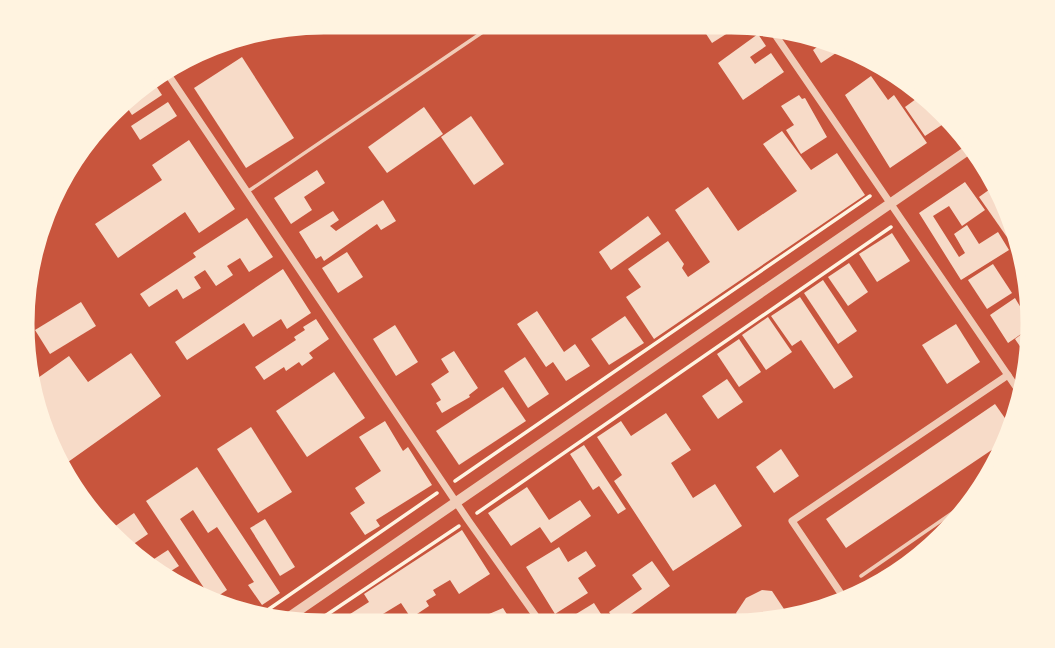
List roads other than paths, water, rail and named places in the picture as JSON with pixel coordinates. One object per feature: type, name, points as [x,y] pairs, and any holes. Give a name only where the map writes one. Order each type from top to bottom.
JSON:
[{"type":"street","points":[[774,33],[1018,389]]},
{"type":"street","points":[[168,75],[468,520],[537,618]]},
{"type":"street","points":[[290,616],[968,150]]},
{"type":"street","points":[[843,596],[792,522],[1008,375]]},
{"type":"lane","points":[[247,192],[486,30]]},
{"type":"lane","points":[[861,576],[961,507]]}]
